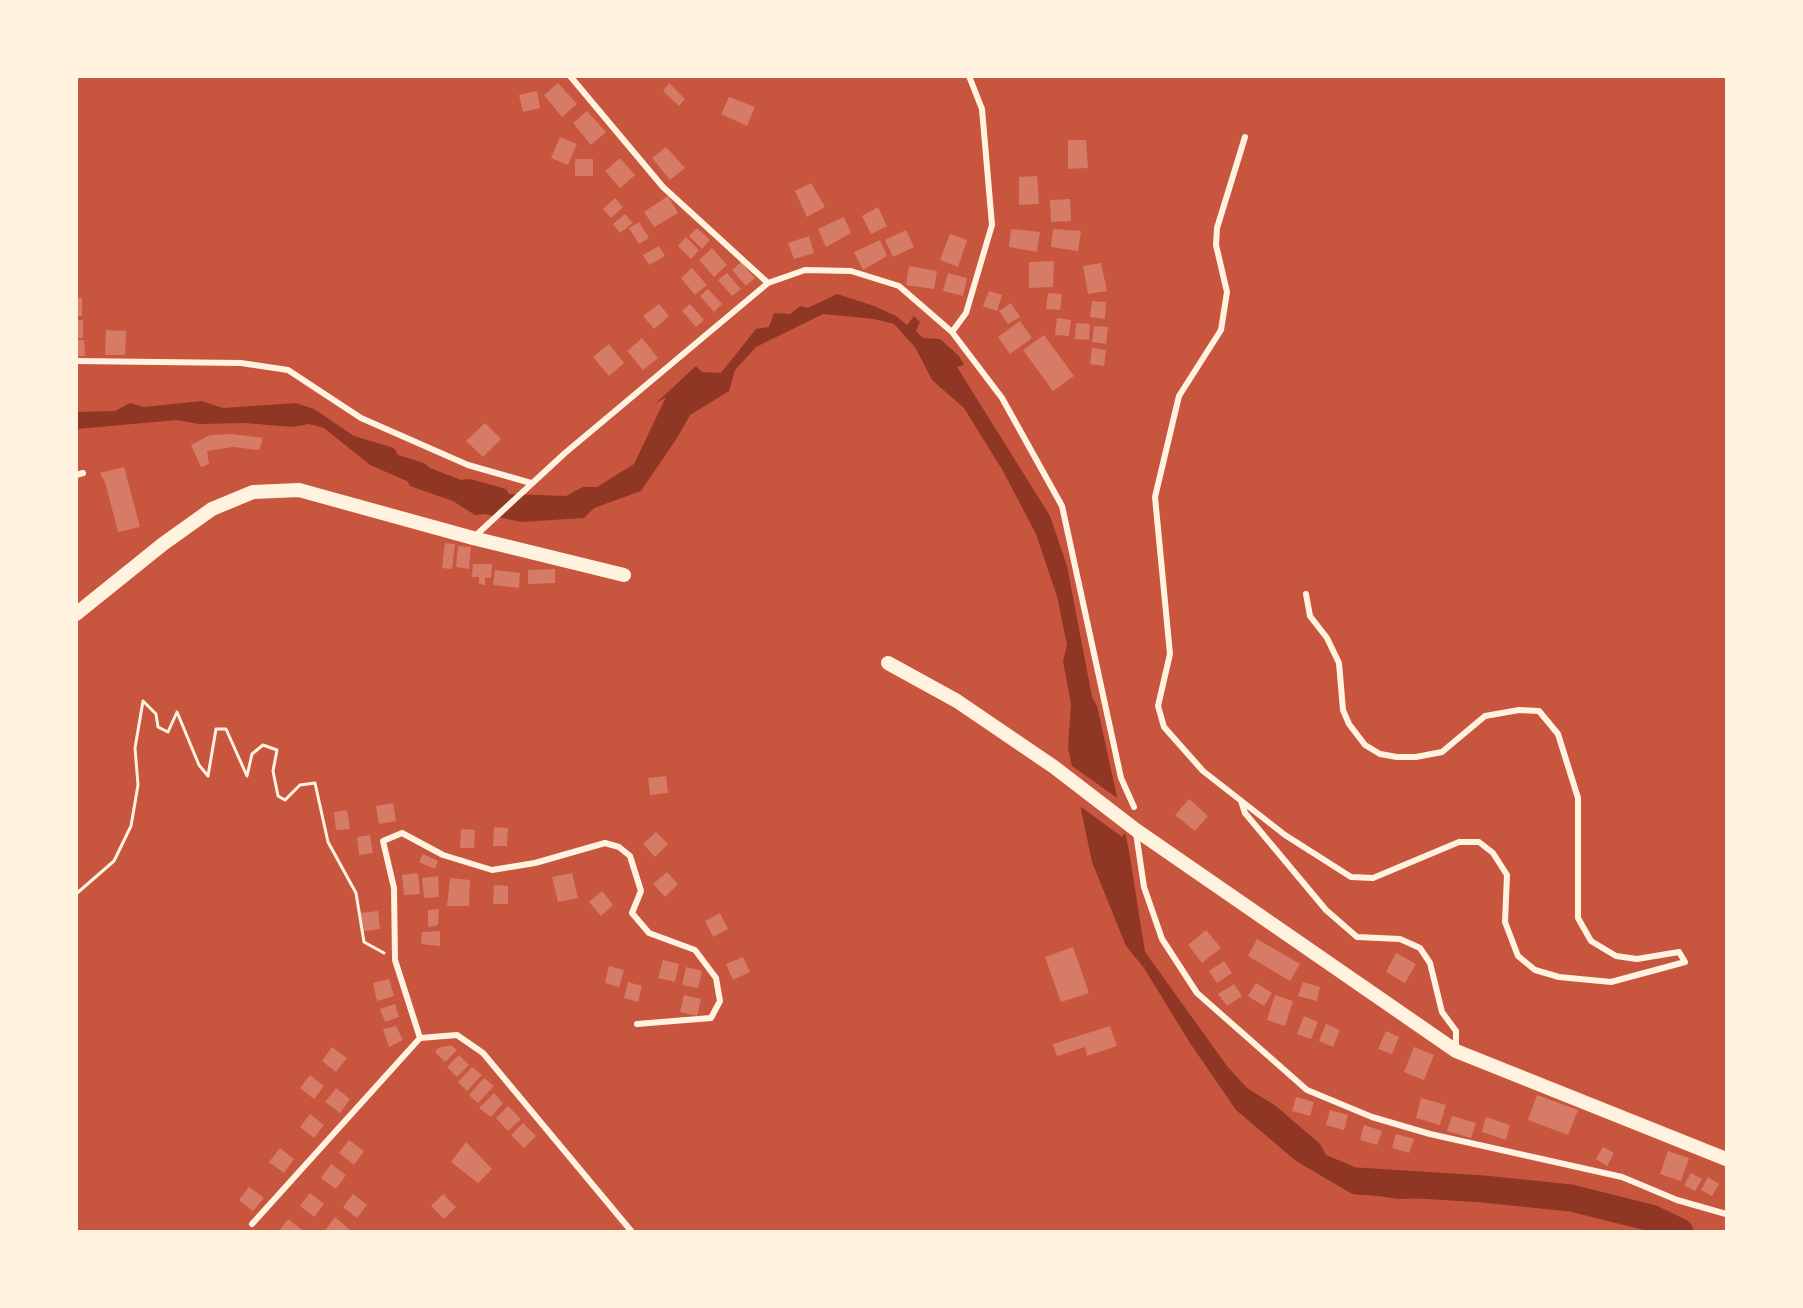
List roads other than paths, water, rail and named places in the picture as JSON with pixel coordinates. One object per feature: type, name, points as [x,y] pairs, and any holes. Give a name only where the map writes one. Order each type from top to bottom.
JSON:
[{"type":"main road","points":[[80,608],[213,509],[253,492],[299,490],[473,538],[624,575]]},
{"type":"main road","points":[[888,663],[957,701],[1054,767],[1136,830],[1456,1051],[1726,1159]]},
{"type":"street","points":[[952,332],[966,313],[993,225],[982,109],[969,76]]},
{"type":"street","points":[[574,78],[663,187],[768,283]]},
{"type":"street","points":[[1245,137],[1217,228],[1216,245],[1227,292],[1221,330],[1179,396],[1155,496],[1170,654],[1158,706],[1164,727],[1203,771],[1285,836],[1351,877],[1373,878],[1459,843],[1479,843],[1493,853],[1507,875],[1505,922],[1518,956],[1535,970],[1559,977],[1611,982],[1685,962],[1679,952],[1637,959],[1617,956],[1591,941],[1578,918],[1578,798],[1558,734],[1539,711],[1519,710],[1485,716],[1442,752],[1397,758],[1380,754],[1365,745],[1349,724],[1343,710],[1339,663],[1327,638],[1311,616],[1306,594]]},
{"type":"street","points":[[473,538],[531,483],[768,283],[805,270],[851,271],[899,286],[952,332],[1002,398],[1062,506],[1121,778],[1134,807]]},
{"type":"street","points":[[76,362],[242,363],[288,370],[361,418],[468,465],[531,483]]},
{"type":"street","points":[[1240,799],[1245,813],[1326,910],[1357,937],[1400,939],[1419,948],[1430,963],[1442,1012],[1456,1031],[1456,1051]]},
{"type":"street","points":[[1136,830],[1144,887],[1162,939],[1197,993],[1307,1090],[1382,1120],[1430,1134],[1623,1177],[1677,1200],[1726,1214]]},
{"type":"street","points":[[420,1038],[395,960],[394,888],[383,841],[402,833],[443,855],[492,870],[535,863],[604,843],[619,848],[630,856],[641,891],[632,913],[649,933],[695,950],[716,978],[720,1001],[711,1018],[637,1024]]},
{"type":"street","points":[[252,1224],[420,1038],[457,1035],[483,1053],[632,1232]]},
{"type":"waterway","points":[[1357,1181],[1483,1189],[1571,1198],[1651,1218],[1680,1232]]}]
